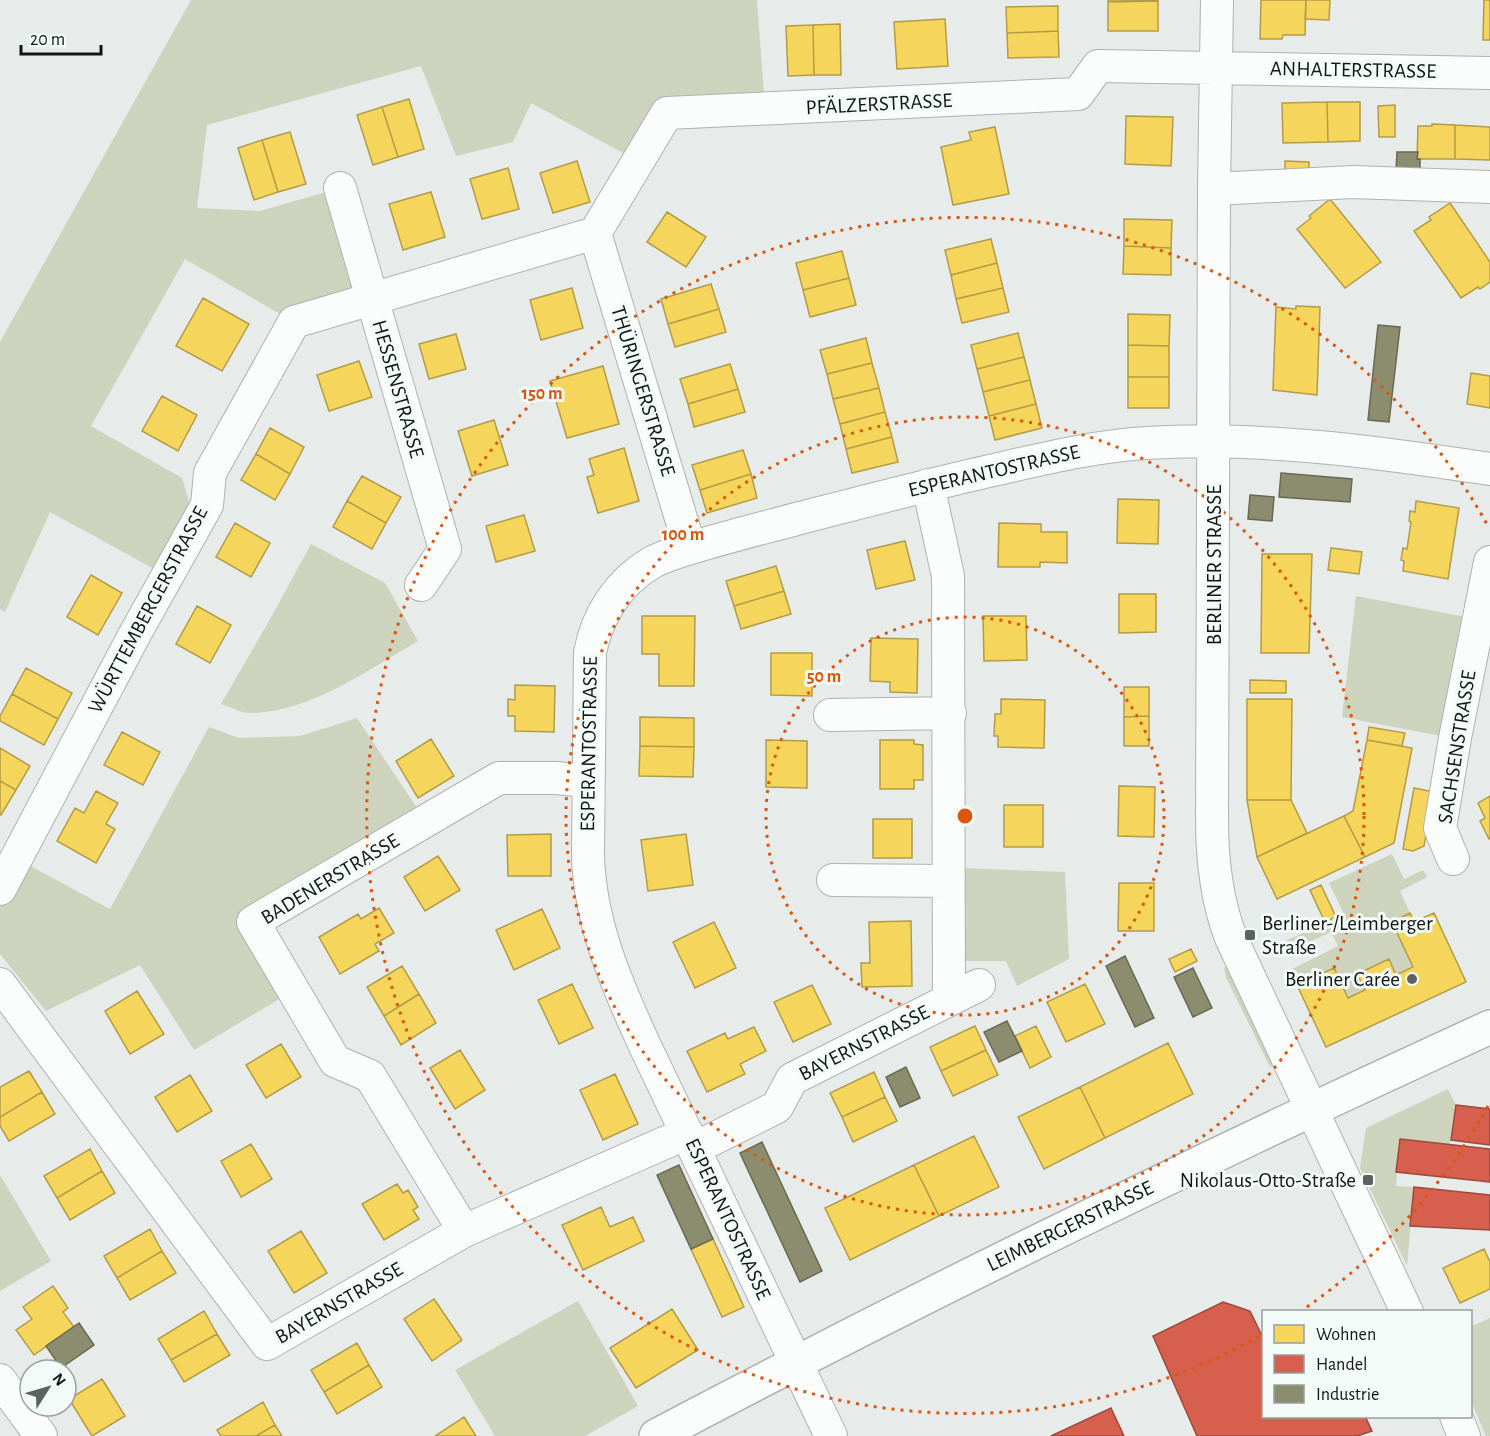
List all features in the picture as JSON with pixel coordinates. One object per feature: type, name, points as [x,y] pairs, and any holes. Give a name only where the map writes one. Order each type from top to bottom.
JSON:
[{"type":"street","name":"BERLINER STRASSE","points":[[1217,0],[1214,189],[1212,819],[1214,868],[1224,920],[1231,938],[1312,1110]]},
{"type":"street","name":"PFÄLZERSTRASSE","points":[[595,233],[667,113],[1078,94],[1098,66],[1215,67]]},
{"type":"street","name":"ANHALTERSTRASSE","points":[[1215,67],[1490,73]]},
{"type":"street","points":[[1214,189],[1353,182],[1490,187]]},
{"type":"street","name":"HESSENSTRASSE","points":[[340,188],[444,549],[421,585]]},
{"type":"street","name":"WÜRTTEMBERGERSTRASSE","points":[[0,889],[207,505],[210,473],[294,322],[595,233]]},
{"type":"street","name":"THÜRINGERSTRASSE","points":[[595,233],[690,548]]},
{"type":"street","name":"ESPERANTOSTRASSE","points":[[831,1436],[626,1004],[601,938],[589,887],[588,781],[590,653],[604,610],[622,586],[665,556],[928,485],[1069,453],[1146,443],[1214,442],[1300,446],[1399,455],[1490,469]]},
{"type":"street","name":"BAYERNSTRASSE","points":[[928,485],[948,576],[949,999]]},
{"type":"street","name":"SACHSENSTRASSE","points":[[1454,859],[1440,828],[1490,562]]},
{"type":"street","points":[[831,715],[950,712]]},
{"type":"street","name":"BADENERSTRASSE","points":[[464,1231],[370,1076],[335,1062],[253,922],[499,778],[556,778],[588,781]]},
{"type":"street","points":[[833,880],[948,880]]},
{"type":"street","name":"BAYERNSTRASSE","points":[[0,984],[267,1344],[464,1231],[777,1107],[792,1079],[979,985]]},
{"type":"street","name":"LEIMBERGERSTRASSE","points":[[656,1436],[795,1362],[1060,1229],[1490,1027]]},
{"type":"street","points":[[1312,1110],[1407,1310]]},
{"type":"street","points":[[0,1380],[41,1436]]},
{"type":"street","points":[[1457,1418],[1464,1436]]},
{"type":"green space","points":[[191,0],[757,0],[764,94],[657,101],[625,154],[531,103],[513,142],[456,156],[421,66],[207,125],[197,208],[260,211],[340,188],[372,299],[294,322],[185,259],[91,426],[182,478],[191,508],[158,571],[50,512],[5,612],[0,609],[0,342]]},
{"type":"green space","points":[[311,544],[385,583],[418,641],[339,687],[296,705],[275,711],[248,713],[221,704],[273,614]]},
{"type":"green space","points":[[1356,596],[1466,617],[1446,737],[1342,717]]},
{"type":"green space","points":[[357,718],[419,811],[236,919],[281,998],[194,1050],[140,965],[46,1011],[0,954],[0,906],[23,862],[110,909],[209,727],[239,738],[300,736]]},
{"type":"green space","points":[[1392,854],[1404,879],[1423,870],[1427,877],[1400,891],[1410,913],[1392,922],[1413,967],[1396,975],[1389,959],[1357,974],[1365,990],[1348,998],[1334,968],[1297,985],[1290,970],[1338,946],[1331,932],[1284,954],[1279,944],[1344,914],[1329,883]]},
{"type":"green space","points":[[960,868],[1065,872],[1069,959],[1017,986],[1006,961],[959,961]]},
{"type":"green space","points":[[1228,966],[1274,1064],[1270,1067],[1226,977],[1224,968]]},
{"type":"green space","points":[[1448,1089],[1456,1105],[1450,1145],[1400,1139],[1396,1186],[1414,1187],[1407,1266],[1360,1168],[1366,1128]]},
{"type":"green space","points":[[0,1175],[51,1261],[0,1291]]},
{"type":"green space","points":[[578,1301],[638,1406],[585,1436],[495,1436],[455,1370]]},
{"type":"green space","points":[[1490,1318],[1490,1436],[1486,1436],[1472,1403],[1472,1326]]},
{"type":"building: Wohnen","points":[[1108,0],[1158,0],[1158,1],[1108,2]]},
{"type":"building: Wohnen","points":[[1261,0],[1306,0],[1305,35],[1283,35],[1282,39],[1260,39]]},
{"type":"building: Wohnen","points":[[1306,0],[1330,0],[1329,20],[1305,19]]},
{"type":"building: Wohnen","points":[[1484,0],[1490,0],[1490,40],[1483,40]]},
{"type":"building: Wohnen","points":[[1158,1],[1158,31],[1108,31],[1108,2]]},
{"type":"building: Wohnen","points":[[1058,6],[1058,31],[1007,33],[1006,7]]},
{"type":"building: Wohnen","points":[[945,19],[948,66],[897,69],[894,22]]},
{"type":"building: Wohnen","points":[[840,24],[841,75],[814,75],[813,25]]},
{"type":"building: Wohnen","points":[[813,25],[814,75],[788,76],[786,26]]},
{"type":"building: Wohnen","points":[[1058,31],[1059,57],[1008,58],[1007,33]]},
{"type":"building: Wohnen","points":[[409,99],[424,149],[398,157],[382,107]]},
{"type":"building: Wohnen","points":[[1327,102],[1328,142],[1283,143],[1282,103]]},
{"type":"building: Wohnen","points":[[1327,102],[1360,102],[1360,141],[1328,142]]},
{"type":"building: Wohnen","points":[[1395,105],[1395,137],[1379,137],[1378,106]]},
{"type":"building: Wohnen","points":[[382,107],[398,157],[373,165],[357,115]]},
{"type":"building: Wohnen","points":[[1126,116],[1173,117],[1171,166],[1125,164]]},
{"type":"building: Wohnen","points":[[1432,124],[1455,125],[1455,159],[1417,159],[1418,126],[1432,126]]},
{"type":"building: Wohnen","points":[[1455,125],[1490,127],[1490,160],[1455,159]]},
{"type":"building: Wohnen","points":[[995,127],[1009,194],[953,205],[941,147],[971,140],[969,132]]},
{"type":"building: Wohnen","points":[[290,132],[306,184],[278,192],[262,140]]},
{"type":"building: Wohnen","points":[[262,140],[278,192],[254,200],[238,148]]},
{"type":"building: Wohnen","points":[[577,161],[590,202],[553,213],[540,173]]},
{"type":"building: Wohnen","points":[[1285,161],[1309,162],[1309,175],[1285,176]]},
{"type":"building: Wohnen","points":[[508,168],[519,209],[482,219],[470,179]]},
{"type":"building: Wohnen","points":[[431,192],[445,237],[403,250],[389,204]]},
{"type":"building: Wohnen","points":[[1330,199],[1381,262],[1345,288],[1297,229]]},
{"type":"building: Wohnen","points":[[1450,203],[1490,262],[1490,282],[1461,298],[1414,231],[1431,220],[1429,217]]},
{"type":"building: Wohnen","points":[[667,212],[706,237],[686,267],[647,242]]},
{"type":"building: Wohnen","points":[[1124,219],[1172,220],[1171,248],[1124,246]]},
{"type":"building: Wohnen","points":[[991,239],[997,263],[951,275],[945,250]]},
{"type":"building: Wohnen","points":[[1124,246],[1171,248],[1171,275],[1123,274]]},
{"type":"building: Wohnen","points":[[842,251],[849,278],[803,290],[796,263]]},
{"type":"building: Wohnen","points":[[997,263],[1003,288],[956,299],[951,275]]},
{"type":"building: Wohnen","points":[[849,278],[856,305],[810,317],[803,290]]},
{"type":"building: Wohnen","points":[[711,284],[719,309],[668,324],[661,299]]},
{"type":"building: Wohnen","points":[[572,288],[583,328],[541,340],[530,300]]},
{"type":"building: Wohnen","points":[[1003,288],[1009,312],[962,323],[956,299]]},
{"type":"building: Wohnen","points":[[203,298],[249,324],[222,371],[176,346]]},
{"type":"building: Wohnen","points":[[1296,306],[1320,307],[1317,395],[1273,390],[1276,307],[1296,309]]},
{"type":"building: Wohnen","points":[[719,309],[726,332],[675,347],[668,324]]},
{"type":"building: Wohnen","points":[[1128,314],[1170,315],[1169,346],[1128,345]]},
{"type":"building: Wohnen","points":[[1018,333],[1024,357],[977,369],[971,345]]},
{"type":"building: Wohnen","points":[[456,334],[466,369],[429,379],[419,344]]},
{"type":"building: Wohnen","points":[[866,338],[872,363],[827,374],[820,350]]},
{"type":"building: Wohnen","points":[[1128,345],[1169,346],[1169,377],[1128,377]]},
{"type":"building: Wohnen","points":[[1024,357],[1030,380],[983,392],[977,369]]},
{"type":"building: Wohnen","points":[[359,361],[372,397],[329,411],[317,375]]},
{"type":"building: Wohnen","points":[[872,363],[879,388],[833,399],[827,374]]},
{"type":"building: Wohnen","points":[[730,364],[738,389],[688,404],[680,379]]},
{"type":"building: Wohnen","points":[[603,366],[619,424],[567,438],[550,381]]},
{"type":"building: Wohnen","points":[[1471,373],[1490,376],[1490,408],[1467,404]]},
{"type":"building: Wohnen","points":[[1128,377],[1169,377],[1169,408],[1128,408]]},
{"type":"building: Wohnen","points":[[1030,380],[1036,404],[989,416],[983,392]]},
{"type":"building: Wohnen","points":[[879,388],[885,412],[840,424],[833,399]]},
{"type":"building: Wohnen","points":[[738,389],[745,412],[694,427],[688,404]]},
{"type":"building: Wohnen","points":[[162,396],[197,415],[178,451],[142,431]]},
{"type":"building: Wohnen","points":[[1036,404],[1042,428],[995,440],[989,416]]},
{"type":"building: Wohnen","points":[[885,412],[892,437],[846,449],[840,424]]},
{"type":"building: Wohnen","points":[[494,420],[508,465],[472,476],[458,431]]},
{"type":"building: Wohnen","points":[[270,428],[304,447],[290,474],[256,454]]},
{"type":"building: Wohnen","points":[[892,437],[898,462],[852,473],[846,449]]},
{"type":"building: Wohnen","points":[[624,448],[639,501],[598,513],[587,477],[594,475],[589,459]]},
{"type":"building: Wohnen","points":[[743,450],[751,474],[700,490],[692,465]]},
{"type":"building: Wohnen","points":[[256,454],[290,474],[275,500],[241,480]]},
{"type":"building: Wohnen","points":[[751,474],[757,498],[707,513],[700,490]]},
{"type":"building: Wohnen","points":[[362,476],[401,497],[386,523],[347,501]]},
{"type":"building: Wohnen","points":[[1118,499],[1159,500],[1158,544],[1117,543]]},
{"type":"building: Wohnen","points":[[347,501],[386,523],[372,549],[333,527]]},
{"type":"building: Wohnen","points":[[1416,501],[1459,508],[1448,579],[1403,571],[1404,561],[1401,560],[1403,548],[1407,549],[1411,522],[1409,521],[1410,511],[1415,512]]},
{"type":"building: Wohnen","points":[[524,515],[535,551],[496,562],[486,526]]},
{"type":"building: Wohnen","points":[[235,523],[270,543],[251,577],[216,557]]},
{"type":"building: Wohnen","points":[[999,523],[1041,524],[1041,532],[1067,532],[1067,563],[1040,562],[1040,567],[998,567]]},
{"type":"building: Wohnen","points":[[905,541],[915,580],[876,589],[867,550]]},
{"type":"building: Wohnen","points":[[1331,548],[1362,552],[1359,574],[1328,570]]},
{"type":"building: Wohnen","points":[[1262,554],[1312,554],[1309,653],[1261,653]]},
{"type":"building: Wohnen","points":[[776,566],[784,591],[734,606],[726,581]]},
{"type":"building: Wohnen","points":[[91,575],[122,593],[98,635],[67,617]]},
{"type":"building: Wohnen","points":[[784,591],[791,614],[741,629],[734,606]]},
{"type":"building: Wohnen","points":[[1119,594],[1156,594],[1156,632],[1119,633]]},
{"type":"building: Wohnen","points":[[197,606],[231,625],[210,663],[176,644]]},
{"type":"building: Wohnen","points":[[642,616],[695,616],[694,686],[659,686],[659,654],[642,654]]},
{"type":"building: Wohnen","points":[[983,616],[1026,616],[1027,660],[984,661]]},
{"type":"building: Wohnen","points":[[871,638],[918,639],[917,693],[890,692],[890,682],[870,681]]},
{"type":"building: Wohnen","points":[[771,653],[812,653],[812,696],[771,695]]},
{"type":"building: Wohnen","points":[[26,668],[72,693],[58,719],[12,694]]},
{"type":"building: Wohnen","points":[[1250,680],[1286,681],[1286,693],[1250,693]]},
{"type":"building: Wohnen","points":[[515,685],[555,686],[554,732],[515,731],[515,716],[508,716],[508,699],[515,700]]},
{"type":"building: Wohnen","points":[[1124,687],[1149,687],[1149,716],[1124,717]]},
{"type":"building: Wohnen","points":[[12,694],[58,719],[44,745],[0,721],[0,716]]},
{"type":"building: Wohnen","points":[[1001,699],[1045,700],[1044,748],[998,747],[998,736],[994,736],[995,714],[1001,714]]},
{"type":"building: Wohnen","points":[[1247,699],[1292,699],[1291,800],[1247,800]]},
{"type":"building: Wohnen","points":[[1149,716],[1149,746],[1124,746],[1124,717]]},
{"type":"building: Wohnen","points":[[640,717],[694,718],[694,747],[640,746]]},
{"type":"building: Wohnen","points":[[1369,727],[1405,733],[1402,746],[1367,740]]},
{"type":"building: Wohnen","points":[[122,732],[160,752],[143,785],[104,765]]},
{"type":"building: Wohnen","points":[[431,739],[454,776],[418,798],[396,761]]},
{"type":"building: Wohnen","points":[[766,740],[807,741],[807,788],[766,787]]},
{"type":"building: Wohnen","points":[[880,740],[914,740],[914,744],[923,745],[923,780],[914,780],[914,789],[880,789]]},
{"type":"building: Wohnen","points":[[1367,740],[1412,748],[1394,843],[1365,857],[1344,816],[1353,811]]},
{"type":"building: Wohnen","points":[[640,746],[694,747],[693,777],[639,776]]},
{"type":"building: Wohnen","points":[[0,748],[30,766],[16,790],[0,781]]},
{"type":"building: Wohnen","points":[[0,781],[16,790],[1,815],[0,814]]},
{"type":"building: Wohnen","points":[[1119,786],[1155,787],[1154,837],[1118,836]]},
{"type":"building: Wohnen","points":[[1414,788],[1434,792],[1424,846],[1413,851],[1403,849]]},
{"type":"building: Wohnen","points":[[96,791],[118,803],[106,824],[115,829],[96,863],[57,841],[75,808],[84,813]]},
{"type":"building: Wohnen","points":[[1490,796],[1489,839],[1480,821],[1485,818],[1478,803]]},
{"type":"building: Wohnen","points":[[1247,800],[1291,800],[1307,833],[1257,857]]},
{"type":"building: Wohnen","points":[[1004,805],[1043,805],[1043,847],[1004,847]]},
{"type":"building: Wohnen","points":[[1344,816],[1365,857],[1277,899],[1257,857]]},
{"type":"building: Wohnen","points":[[873,819],[912,819],[912,858],[873,858]]},
{"type":"building: Wohnen","points":[[551,834],[551,876],[508,876],[507,835]]},
{"type":"building: Wohnen","points":[[686,834],[693,885],[648,891],[641,840]]},
{"type":"building: Wohnen","points":[[438,856],[460,890],[425,911],[404,877]]},
{"type":"building: Wohnen","points":[[1119,883],[1154,883],[1154,931],[1118,931]]},
{"type":"building: Wohnen","points":[[1321,885],[1336,917],[1325,922],[1310,890]]},
{"type":"building: Wohnen","points":[[379,908],[394,933],[375,944],[379,951],[340,974],[319,937],[358,914],[361,919]]},
{"type":"building: Wohnen","points":[[542,909],[560,948],[514,970],[496,930]]},
{"type":"building: Wohnen","name":"Berliner Carée","points":[[1410,913],[1414,922],[1434,913],[1466,982],[1326,1047],[1297,985],[1334,968],[1348,998],[1365,990],[1357,974],[1389,959],[1396,975],[1413,967],[1392,922]]},
{"type":"building: Wohnen","points":[[911,921],[912,986],[862,987],[861,963],[870,963],[869,922]]},
{"type":"building: Wohnen","points":[[714,922],[736,968],[695,988],[673,942]]},
{"type":"building: Wohnen","points":[[1191,949],[1197,961],[1175,972],[1169,959]]},
{"type":"building: Wohnen","points":[[402,966],[419,994],[384,1016],[367,987]]},
{"type":"building: Wohnen","points":[[572,984],[593,1028],[559,1044],[538,1000]]},
{"type":"building: Wohnen","points":[[1085,984],[1105,1024],[1066,1042],[1047,1002]]},
{"type":"building: Wohnen","points":[[812,985],[831,1024],[793,1042],[774,1002]]},
{"type":"building: Wohnen","points":[[137,991],[164,1034],[130,1054],[105,1011]]},
{"type":"building: Wohnen","points":[[419,994],[436,1023],[401,1045],[384,1016]]},
{"type":"building: Wohnen","points":[[975,1026],[986,1050],[941,1071],[930,1047]]},
{"type":"building: Wohnen","points":[[1036,1026],[1051,1057],[1030,1068],[1015,1036]]},
{"type":"building: Wohnen","points":[[754,1027],[766,1051],[740,1064],[745,1074],[707,1092],[687,1051],[725,1033],[728,1039]]},
{"type":"building: Wohnen","points":[[1168,1043],[1193,1094],[1105,1138],[1080,1087]]},
{"type":"building: Wohnen","points":[[281,1044],[301,1077],[266,1098],[246,1065]]},
{"type":"building: Wohnen","points":[[460,1050],[485,1090],[455,1109],[430,1068]]},
{"type":"building: Wohnen","points":[[986,1050],[998,1075],[953,1096],[941,1071]]},
{"type":"building: Wohnen","points":[[29,1071],[42,1092],[0,1117],[0,1087]]},
{"type":"building: Wohnen","points":[[874,1072],[885,1097],[842,1117],[830,1093]]},
{"type":"building: Wohnen","points":[[615,1074],[638,1124],[603,1140],[580,1090]]},
{"type":"building: Wohnen","points":[[190,1075],[212,1111],[177,1132],[155,1097]]},
{"type":"building: Wohnen","points":[[1080,1087],[1105,1138],[1044,1169],[1018,1117]]},
{"type":"building: Wohnen","points":[[42,1092],[55,1114],[9,1141],[0,1126],[0,1117]]},
{"type":"building: Wohnen","points":[[885,1097],[897,1121],[853,1142],[842,1117]]},
{"type":"building: Wohnen","points":[[974,1136],[999,1187],[939,1216],[914,1165]]},
{"type":"building: Wohnen","points":[[251,1144],[272,1179],[241,1197],[221,1161]]},
{"type":"building: Wohnen","points":[[90,1149],[102,1171],[57,1198],[44,1176]]},
{"type":"building: Wohnen","points":[[914,1165],[939,1216],[850,1260],[825,1208]]},
{"type":"building: Wohnen","points":[[102,1171],[115,1193],[70,1220],[57,1198]]},
{"type":"building: Wohnen","points":[[397,1184],[403,1193],[408,1190],[418,1207],[413,1210],[419,1219],[384,1240],[362,1204]]},
{"type":"building: Wohnen","points":[[601,1207],[610,1227],[633,1217],[644,1241],[583,1270],[562,1225]]},
{"type":"building: Wohnen","points":[[150,1229],[162,1251],[117,1278],[104,1256]]},
{"type":"building: Wohnen","points":[[301,1231],[327,1273],[294,1293],[268,1251]]},
{"type":"building: Wohnen","points":[[713,1239],[744,1307],[722,1317],[691,1249]]},
{"type":"building: Wohnen","points":[[1484,1249],[1490,1262],[1490,1289],[1460,1303],[1443,1268]]},
{"type":"building: Wohnen","points":[[162,1251],[176,1273],[130,1300],[117,1278]]},
{"type":"building: Wohnen","points":[[53,1286],[68,1308],[63,1312],[74,1327],[34,1355],[16,1330],[32,1319],[23,1307]]},
{"type":"building: Wohnen","points":[[434,1299],[462,1340],[432,1361],[404,1319]]},
{"type":"building: Wohnen","points":[[672,1309],[698,1350],[636,1388],[610,1348]]},
{"type":"building: Wohnen","points":[[204,1311],[217,1334],[171,1360],[158,1339]]},
{"type":"building: Wohnen","points":[[217,1334],[230,1355],[184,1382],[171,1360]]},
{"type":"building: Wohnen","points":[[357,1343],[369,1365],[324,1392],[311,1370]]},
{"type":"building: Wohnen","points":[[369,1365],[382,1387],[337,1414],[324,1392]]},
{"type":"building: Wohnen","points":[[102,1379],[125,1416],[92,1436],[78,1413],[78,1394]]},
{"type":"building: Wohnen","points":[[263,1402],[275,1425],[256,1436],[221,1436],[217,1430]]},
{"type":"building: Wohnen","points":[[464,1417],[476,1436],[435,1436]]},
{"type":"building: Wohnen","points":[[275,1425],[282,1436],[256,1436]]},
{"type":"building: Handel","points":[[1456,1105],[1490,1109],[1490,1145],[1451,1140]]},
{"type":"building: Handel","points":[[1400,1139],[1490,1149],[1490,1182],[1396,1172]]},
{"type":"building: Handel","points":[[1414,1187],[1490,1195],[1490,1230],[1410,1226]]},
{"type":"building: Handel","points":[[1223,1302],[1250,1311],[1262,1336],[1262,1418],[1366,1418],[1372,1431],[1357,1436],[1197,1436],[1153,1336]]},
{"type":"building: Handel","points":[[1111,1408],[1124,1436],[1051,1436]]},
{"type":"building: Industrie","points":[[1397,152],[1418,152],[1420,171],[1396,171]]},
{"type":"building: Industrie","points":[[1378,325],[1400,327],[1389,422],[1368,420]]},
{"type":"building: Industrie","points":[[1281,473],[1352,479],[1350,502],[1279,497]]},
{"type":"building: Industrie","points":[[1250,495],[1274,497],[1272,521],[1248,519]]},
{"type":"building: Industrie","points":[[1125,956],[1154,1018],[1135,1027],[1106,966]]},
{"type":"building: Industrie","points":[[1193,968],[1212,1008],[1193,1017],[1174,977]]},
{"type":"building: Industrie","points":[[1007,1021],[1022,1051],[999,1062],[984,1032]]},
{"type":"building: Industrie","points":[[906,1067],[920,1098],[900,1107],[886,1077]]},
{"type":"building: Industrie","points":[[762,1142],[822,1271],[800,1282],[740,1153]]},
{"type":"building: Industrie","points":[[679,1165],[713,1239],[691,1249],[657,1175]]},
{"type":"building: Industrie","points":[[79,1323],[94,1345],[75,1358],[54,1358],[46,1346]]},
{"type":"place","name":"Berliner-/Leimberger Straße","points":[[1250,935]]},
{"type":"place","name":"Berliner Carée","points":[[1412,979]]},
{"type":"place","name":"Nikolaus-Otto-Straße","points":[[1368,1180]]}]
